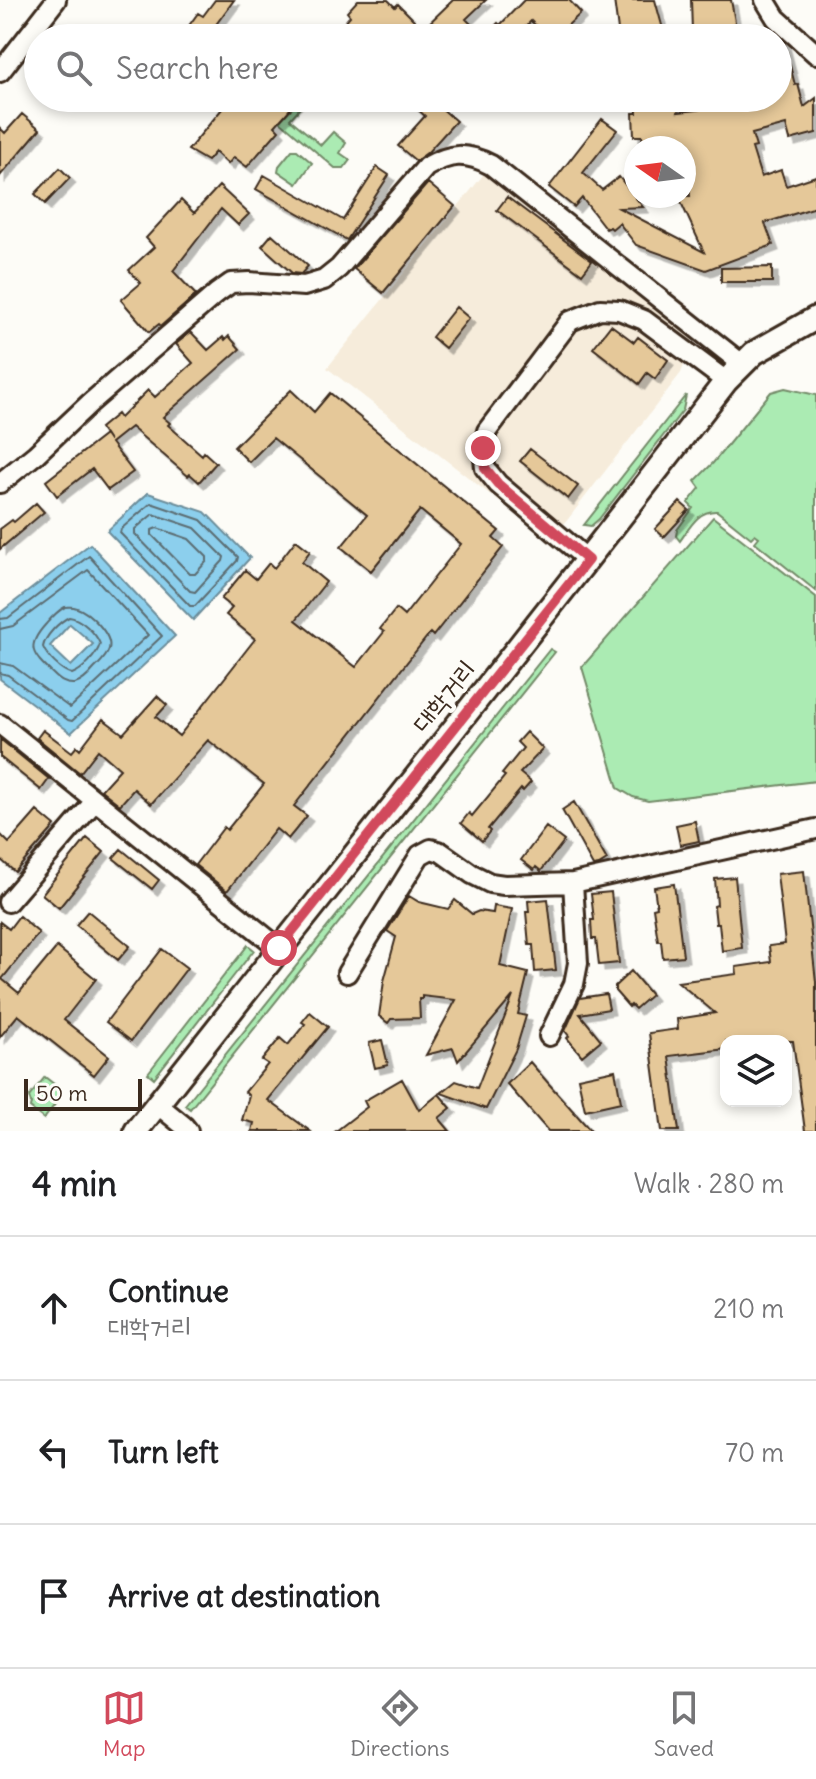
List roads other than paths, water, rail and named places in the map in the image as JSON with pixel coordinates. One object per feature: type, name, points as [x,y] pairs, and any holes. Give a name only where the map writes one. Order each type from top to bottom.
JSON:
[{"type":"main road","name":"대학거리","points":[[136,1131],[726,381],[754,353],[816,318]]},
{"type":"street","points":[[37,24],[56,0]]},
{"type":"street","points":[[765,0],[783,24]]},
{"type":"street","points":[[792,32],[816,54]]},
{"type":"street","points":[[0,72],[24,41]]},
{"type":"street","points":[[0,483],[231,283],[304,286],[324,280],[339,268],[426,167],[443,157],[474,156],[491,165],[742,364]]},
{"type":"street","points":[[588,560],[498,484],[485,468],[483,448],[487,431],[570,321],[600,309],[619,310],[644,320],[726,381]]},
{"type":"street","points":[[0,724],[279,948]]},
{"type":"street","points":[[8,902],[95,801]]},
{"type":"street","points":[[347,973],[420,855],[431,849],[490,883],[573,883],[816,829]]},
{"type":"street","points":[[549,1036],[574,984],[578,963],[573,883]]},
{"type":"street","points":[[157,1104],[188,1131]]},
{"type":"water","points":[[148,493],[205,512],[250,558],[193,620],[107,531]]},
{"type":"water","points":[[90,544],[175,636],[71,733],[0,679],[0,613]],"holes":[[[70,624],[93,644],[71,666],[50,646]]]}]
